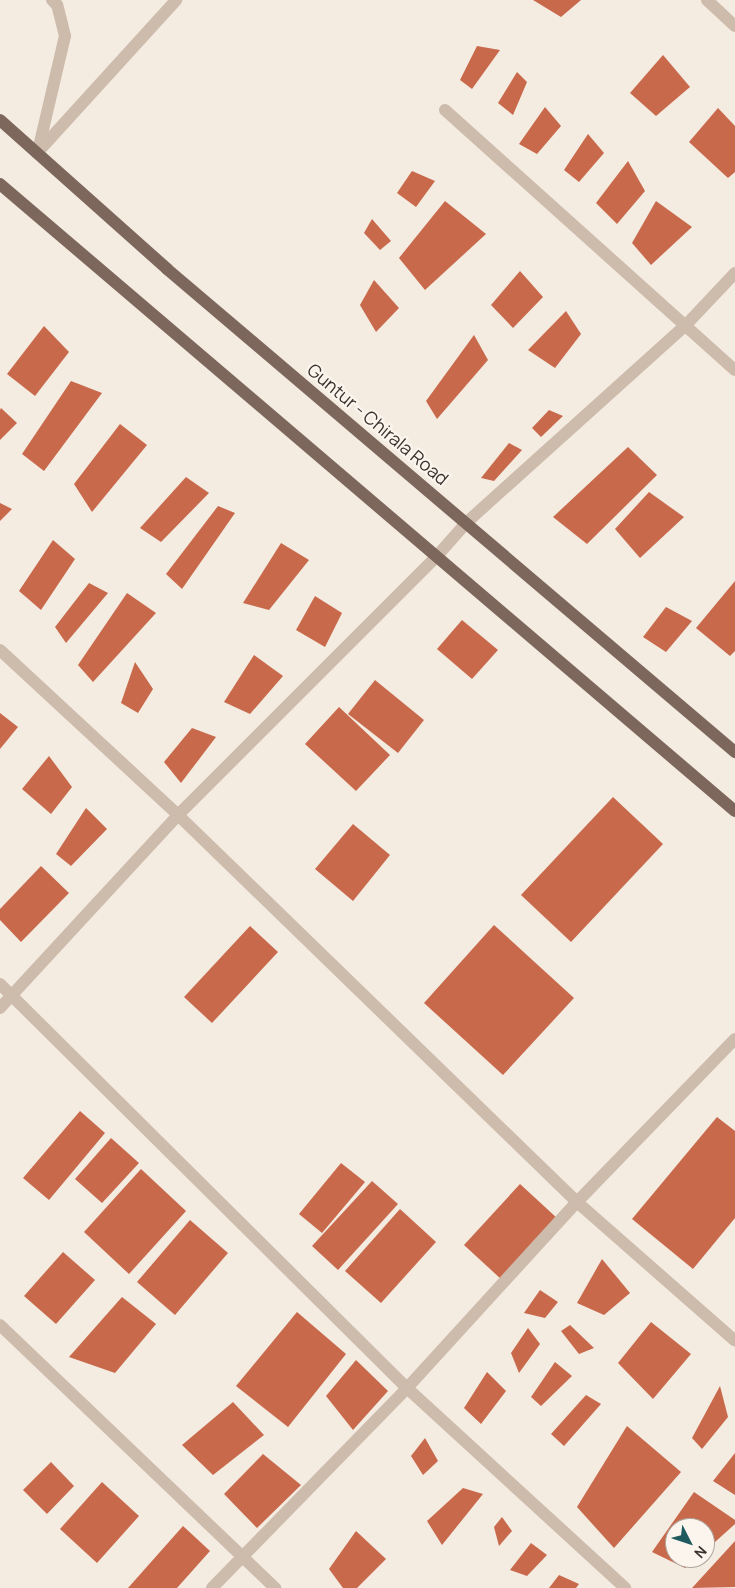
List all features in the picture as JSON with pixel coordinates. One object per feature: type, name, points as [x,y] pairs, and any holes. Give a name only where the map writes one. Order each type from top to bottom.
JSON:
[{"type":"main road","name":"Guntur - Chirala Road","points":[[0,120],[167,269],[467,522],[735,752]]},
{"type":"main road","points":[[0,184],[735,812]]},
{"type":"street","points":[[38,153],[65,36],[57,6],[52,0]]},
{"type":"street","points":[[38,153],[176,0]]},
{"type":"street","points":[[707,0],[735,26]]},
{"type":"street","points":[[445,110],[735,370]]},
{"type":"street","points":[[0,1008],[178,815],[437,556],[467,522],[685,326],[735,273]]},
{"type":"street","points":[[0,650],[178,815],[577,1202],[735,1341]]},
{"type":"street","points":[[0,984],[407,1388],[625,1588]]},
{"type":"street","points":[[212,1588],[241,1556],[407,1388],[577,1202],[735,1039]]},
{"type":"street","points":[[0,1326],[275,1588]]},
{"type":"building","points":[[533,0],[581,0],[561,17]]},
{"type":"building","points":[[477,46],[500,50],[472,89],[460,80]]},
{"type":"building","points":[[663,55],[690,87],[656,116],[630,93]]},
{"type":"building","points":[[517,72],[527,82],[513,115],[498,103]]},
{"type":"building","points":[[545,107],[561,126],[537,154],[519,144]]},
{"type":"building","points":[[718,108],[735,126],[735,172],[728,178],[689,142]]},
{"type":"building","points":[[588,134],[604,153],[579,182],[564,170]]},
{"type":"building","points":[[628,161],[645,191],[617,224],[596,203]]},
{"type":"building","points":[[412,171],[435,181],[416,207],[397,193]]},
{"type":"building","points":[[445,201],[486,234],[425,290],[399,258]]},
{"type":"building","points":[[656,201],[692,227],[651,265],[632,243]]},
{"type":"building","points":[[372,219],[391,241],[380,250],[364,233]]},
{"type":"building","points":[[520,271],[543,297],[513,328],[491,305]]},
{"type":"building","points":[[374,280],[399,308],[376,332],[360,305]]},
{"type":"building","points":[[566,311],[581,334],[555,368],[528,350]]},
{"type":"building","points":[[44,326],[69,352],[35,396],[7,374]]},
{"type":"building","points":[[474,335],[488,360],[437,419],[426,401]]},
{"type":"building","points":[[71,381],[102,393],[44,471],[22,454]]},
{"type":"building","points":[[1,408],[17,423],[0,440],[0,410]]},
{"type":"building","points":[[549,410],[563,416],[541,437],[532,428]]},
{"type":"building","points":[[120,424],[147,445],[92,512],[74,484]]},
{"type":"building","points":[[509,443],[522,450],[494,481],[481,478]]},
{"type":"building","points":[[628,447],[657,475],[587,544],[553,517]]},
{"type":"building","points":[[186,477],[209,493],[161,542],[140,528]]},
{"type":"building","points":[[649,492],[684,517],[640,558],[615,529]]},
{"type":"building","points":[[0,503],[12,509],[0,521]]},
{"type":"building","points":[[218,506],[235,513],[182,589],[166,574]]},
{"type":"building","points":[[53,540],[75,559],[41,610],[19,591]]},
{"type":"building","points":[[281,543],[309,560],[269,610],[243,603]]},
{"type":"building","points":[[735,581],[735,651],[730,656],[696,628]]},
{"type":"building","points":[[89,583],[108,593],[66,643],[55,627]]},
{"type":"building","points":[[127,593],[156,613],[93,682],[78,665]]},
{"type":"building","points":[[315,596],[342,613],[325,647],[296,630]]},
{"type":"building","points":[[666,607],[692,621],[666,652],[643,637]]},
{"type":"building","points":[[462,620],[498,650],[472,679],[437,649]]},
{"type":"building","points":[[254,655],[283,676],[250,714],[224,702]]},
{"type":"building","points":[[135,662],[153,689],[138,713],[121,703]]},
{"type":"building","points":[[375,680],[424,720],[398,753],[348,714]]},
{"type":"building","points":[[339,707],[390,755],[356,791],[305,744]]},
{"type":"building","points":[[0,713],[18,727],[0,749]]},
{"type":"building","points":[[192,728],[216,737],[181,783],[164,762]]},
{"type":"building","points":[[49,756],[72,787],[51,814],[22,789]]},
{"type":"building","points":[[613,797],[663,844],[571,942],[521,895]]},
{"type":"building","points":[[86,808],[107,829],[71,866],[56,854]]},
{"type":"building","points":[[353,824],[390,855],[353,901],[315,869]]},
{"type":"building","points":[[41,866],[69,893],[21,942],[0,920],[0,909]]},
{"type":"building","points":[[494,925],[574,998],[503,1075],[424,1003]]},
{"type":"building","points":[[250,926],[278,952],[212,1023],[184,997]]},
{"type":"building","points":[[80,1111],[105,1133],[49,1200],[23,1178]]},
{"type":"building","points":[[717,1117],[735,1131],[735,1218],[693,1269],[632,1219]]},
{"type":"building","points":[[111,1138],[139,1163],[102,1203],[75,1179]]},
{"type":"building","points":[[341,1163],[365,1182],[322,1233],[299,1214]]},
{"type":"building","points":[[141,1169],[186,1211],[129,1274],[84,1232]]},
{"type":"building","points":[[372,1181],[398,1204],[338,1270],[312,1246]]},
{"type":"building","points":[[520,1184],[558,1219],[502,1280],[464,1245]]},
{"type":"building","points":[[400,1209],[436,1242],[381,1303],[345,1271]]},
{"type":"building","points":[[190,1220],[228,1253],[175,1315],[137,1282]]},
{"type":"building","points":[[63,1252],[95,1280],[56,1324],[24,1296]]},
{"type":"building","points":[[602,1259],[630,1293],[604,1315],[577,1303]]},
{"type":"building","points":[[540,1290],[558,1302],[545,1318],[524,1313]]},
{"type":"building","points":[[122,1297],[156,1324],[115,1373],[69,1357]]},
{"type":"building","points":[[297,1312],[346,1354],[288,1427],[236,1386]]},
{"type":"building","points":[[651,1322],[691,1354],[653,1399],[618,1363]]},
{"type":"building","points":[[570,1325],[594,1348],[579,1354],[561,1331]]},
{"type":"building","points":[[528,1328],[540,1344],[519,1373],[511,1353]]},
{"type":"building","points":[[356,1360],[388,1391],[353,1430],[326,1396]]},
{"type":"building","points":[[555,1362],[572,1376],[541,1406],[531,1397]]},
{"type":"building","points":[[487,1372],[506,1391],[481,1424],[464,1408]]},
{"type":"building","points":[[720,1386],[728,1417],[702,1449],[692,1438]]},
{"type":"building","points":[[586,1395],[601,1404],[564,1446],[551,1434]]},
{"type":"building","points":[[233,1402],[264,1435],[213,1475],[182,1445]]},
{"type":"building","points":[[627,1426],[681,1472],[614,1548],[577,1507]]},
{"type":"building","points":[[425,1438],[438,1461],[423,1475],[411,1456]]},
{"type":"building","points":[[735,1453],[735,1495],[713,1481]]},
{"type":"building","points":[[263,1454],[301,1485],[257,1528],[224,1494]]},
{"type":"building","points":[[51,1462],[74,1486],[47,1514],[23,1490]]},
{"type":"building","points":[[102,1482],[139,1516],[97,1563],[60,1529]]},
{"type":"building","points":[[463,1488],[483,1494],[442,1545],[427,1521]]},
{"type":"building","points":[[694,1492],[735,1520],[735,1524],[715,1542],[715,1518],[676,1518]]},
{"type":"building","points":[[502,1517],[512,1531],[499,1546],[494,1527]]},
{"type":"building","points":[[183,1526],[210,1551],[177,1588],[128,1588]]},
{"type":"building","points":[[356,1531],[386,1559],[357,1588],[343,1588],[329,1569]]},
{"type":"building","points":[[665,1533],[665,1558],[652,1552]]},
{"type":"building","points":[[735,1541],[735,1587],[692,1588],[710,1568],[715,1568],[715,1563]]},
{"type":"building","points":[[531,1543],[547,1555],[527,1576],[510,1570]]},
{"type":"building","points":[[559,1575],[579,1584],[576,1588],[549,1588]]}]
